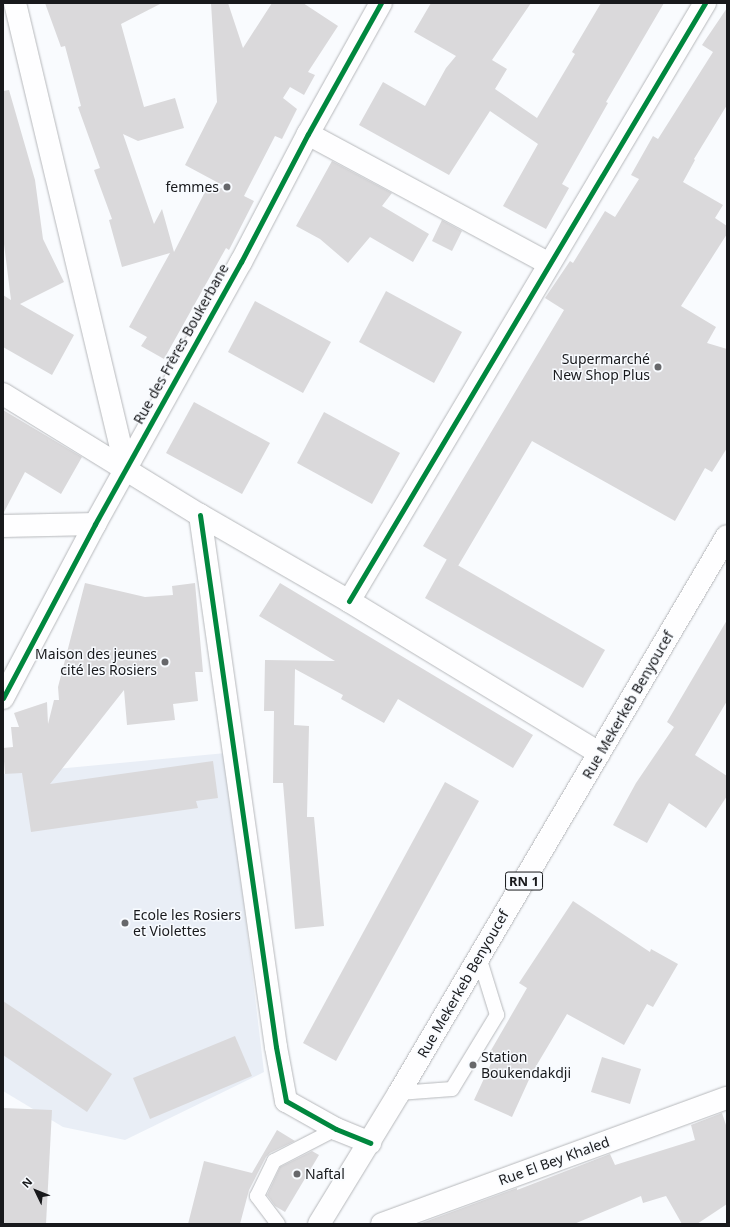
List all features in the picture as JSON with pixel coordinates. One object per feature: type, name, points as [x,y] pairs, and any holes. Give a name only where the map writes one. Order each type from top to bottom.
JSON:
[{"type":"street","points":[[15,3],[126,468]]},
{"type":"street","name":"Rue des Frères Boukerbane","points":[[3,698],[95,524],[241,262],[308,134],[381,3]]},
{"type":"street","points":[[349,601],[548,264],[705,3]]},
{"type":"street","points":[[308,134],[548,264]]},
{"type":"street","points":[[3,394],[126,468],[200,515],[349,601],[600,753]]},
{"type":"street","points":[[200,515],[276,1047],[286,1101],[336,1129],[370,1143]]},
{"type":"street","points":[[3,526],[95,524]]},
{"type":"street","name":"Rue Mekerkeb Benyoucef","points":[[318,1224],[370,1143],[727,536]]},
{"type":"street","name":"Rue El Bey Khaled","points":[[382,1224],[727,1098]]},
{"type":"lane","points":[[399,1093],[452,1089],[497,1015],[479,957]]},
{"type":"lane","points":[[278,1224],[257,1196],[274,1161],[336,1129]]},
{"type":"shaded area","name":"Ecole les Rosiers et Violettes","points":[[226,753],[264,1072],[125,1140],[63,1127],[3,1091],[3,774]]},
{"type":"building","points":[[45,3],[162,3],[121,24],[144,107],[175,98],[184,128],[138,141],[123,134],[154,224],[162,209],[174,252],[205,192],[226,187],[185,165],[217,102],[211,3],[228,3],[243,48],[272,3],[303,3],[338,26],[308,72],[315,75],[304,95],[290,87],[283,98],[297,109],[282,139],[275,136],[244,196],[254,201],[229,250],[226,248],[164,359],[141,346],[147,337],[129,327],[170,253],[122,267],[109,220],[112,219],[94,170],[100,168],[78,107],[81,106],[65,46],[61,47]]},
{"type":"building","points":[[431,3],[531,3],[492,60],[507,69],[495,89],[537,118],[575,54],[572,52],[601,3],[664,3],[606,102],[608,103],[562,184],[569,188],[546,229],[503,206],[538,144],[490,111],[449,175],[359,125],[383,82],[425,106],[446,68],[456,56],[414,32]]},
{"type":"building","points":[[727,8],[727,105],[694,159],[695,160],[683,182],[723,205],[715,218],[727,226],[727,234],[681,306],[716,327],[707,343],[727,349],[727,448],[712,472],[705,468],[675,521],[532,441],[458,566],[423,546],[564,310],[545,298],[570,261],[573,263],[605,211],[615,217],[639,179],[631,175],[653,136],[658,139],[713,52],[702,45]]},
{"type":"building","points":[[9,90],[35,180],[43,239],[64,282],[20,304],[74,335],[52,375],[3,347],[3,295],[11,300],[3,236],[3,91]]},
{"type":"building","points":[[332,161],[392,193],[382,206],[429,234],[413,262],[370,237],[348,263],[320,239],[296,226]]},
{"type":"building","points":[[442,220],[462,231],[452,251],[432,241]]},
{"type":"building","points":[[386,291],[462,332],[434,383],[359,342]]},
{"type":"building","points":[[255,301],[331,342],[303,393],[228,352]]},
{"type":"building","points":[[194,402],[270,443],[242,494],[166,453]]},
{"type":"building","points":[[3,410],[82,457],[61,494],[25,472],[3,514]]},
{"type":"building","points":[[324,412],[400,453],[372,504],[297,463]]},
{"type":"building","points":[[447,559],[605,650],[583,688],[425,598]]},
{"type":"building","points":[[85,583],[145,597],[173,595],[172,586],[195,583],[203,672],[195,672],[198,701],[173,704],[175,720],[127,725],[124,690],[50,784],[213,761],[218,798],[196,801],[198,808],[31,832],[22,773],[5,774],[3,748],[13,747],[11,727],[19,727],[14,713],[47,702],[48,724],[54,700],[59,700],[58,687]]},
{"type":"building","points":[[280,583],[533,735],[513,768],[398,699],[384,723],[341,699],[343,695],[295,669],[294,725],[309,726],[307,817],[314,817],[324,926],[295,929],[283,783],[273,783],[274,711],[264,711],[265,660],[335,661],[259,616]]},
{"type":"building","points":[[727,620],[727,701],[695,755],[727,776],[727,796],[706,828],[669,803],[647,843],[613,825],[636,783],[674,727],[667,722]]},
{"type":"building","points":[[445,782],[479,801],[336,1061],[303,1043]]},
{"type":"building","points":[[573,901],[650,952],[651,949],[678,964],[653,1007],[647,1004],[624,1045],[567,1014],[532,1073],[512,1117],[474,1100],[495,1055],[490,1052],[527,988],[519,983]]},
{"type":"building","points":[[3,1001],[112,1074],[87,1112],[3,1055]]},
{"type":"building","points":[[235,1036],[252,1076],[150,1119],[133,1078]]},
{"type":"building","points":[[602,1057],[641,1069],[630,1104],[591,1092]]},
{"type":"building","points":[[3,1108],[52,1110],[46,1224],[3,1223]]},
{"type":"building","points":[[722,1113],[727,1128],[727,1204],[697,1224],[682,1224],[666,1196],[643,1203],[641,1196],[574,1224],[419,1224],[517,1188],[517,1190],[610,1154],[615,1165],[695,1140],[691,1125]]},
{"type":"building","points":[[277,1130],[295,1141],[270,1153],[266,1157],[249,1190],[240,1224],[188,1224],[204,1161],[252,1173]]},
{"type":"building","points":[[312,1151],[319,1155],[285,1212],[275,1206],[267,1195],[280,1167]]},
{"type":"cycle path","points":[[3,698],[95,524],[241,262],[308,134],[381,3]]},
{"type":"cycle path","points":[[349,601],[705,3]]},
{"type":"cycle path","points":[[200,515],[276,1047],[286,1101],[336,1129],[370,1143]]},
{"type":"place","name":"femmes","points":[[227,187]]},
{"type":"place","name":"Supermarché New Shop Plus","points":[[658,367]]},
{"type":"place","name":"Maison des jeunes cité les Rosiers","points":[[165,662]]},
{"type":"place","name":"Ecole les Rosiers et Violettes","points":[[125,923]]},
{"type":"place","name":"Station Boukendakdji","points":[[473,1065]]},
{"type":"place","name":"Naftal","points":[[297,1174]]}]
